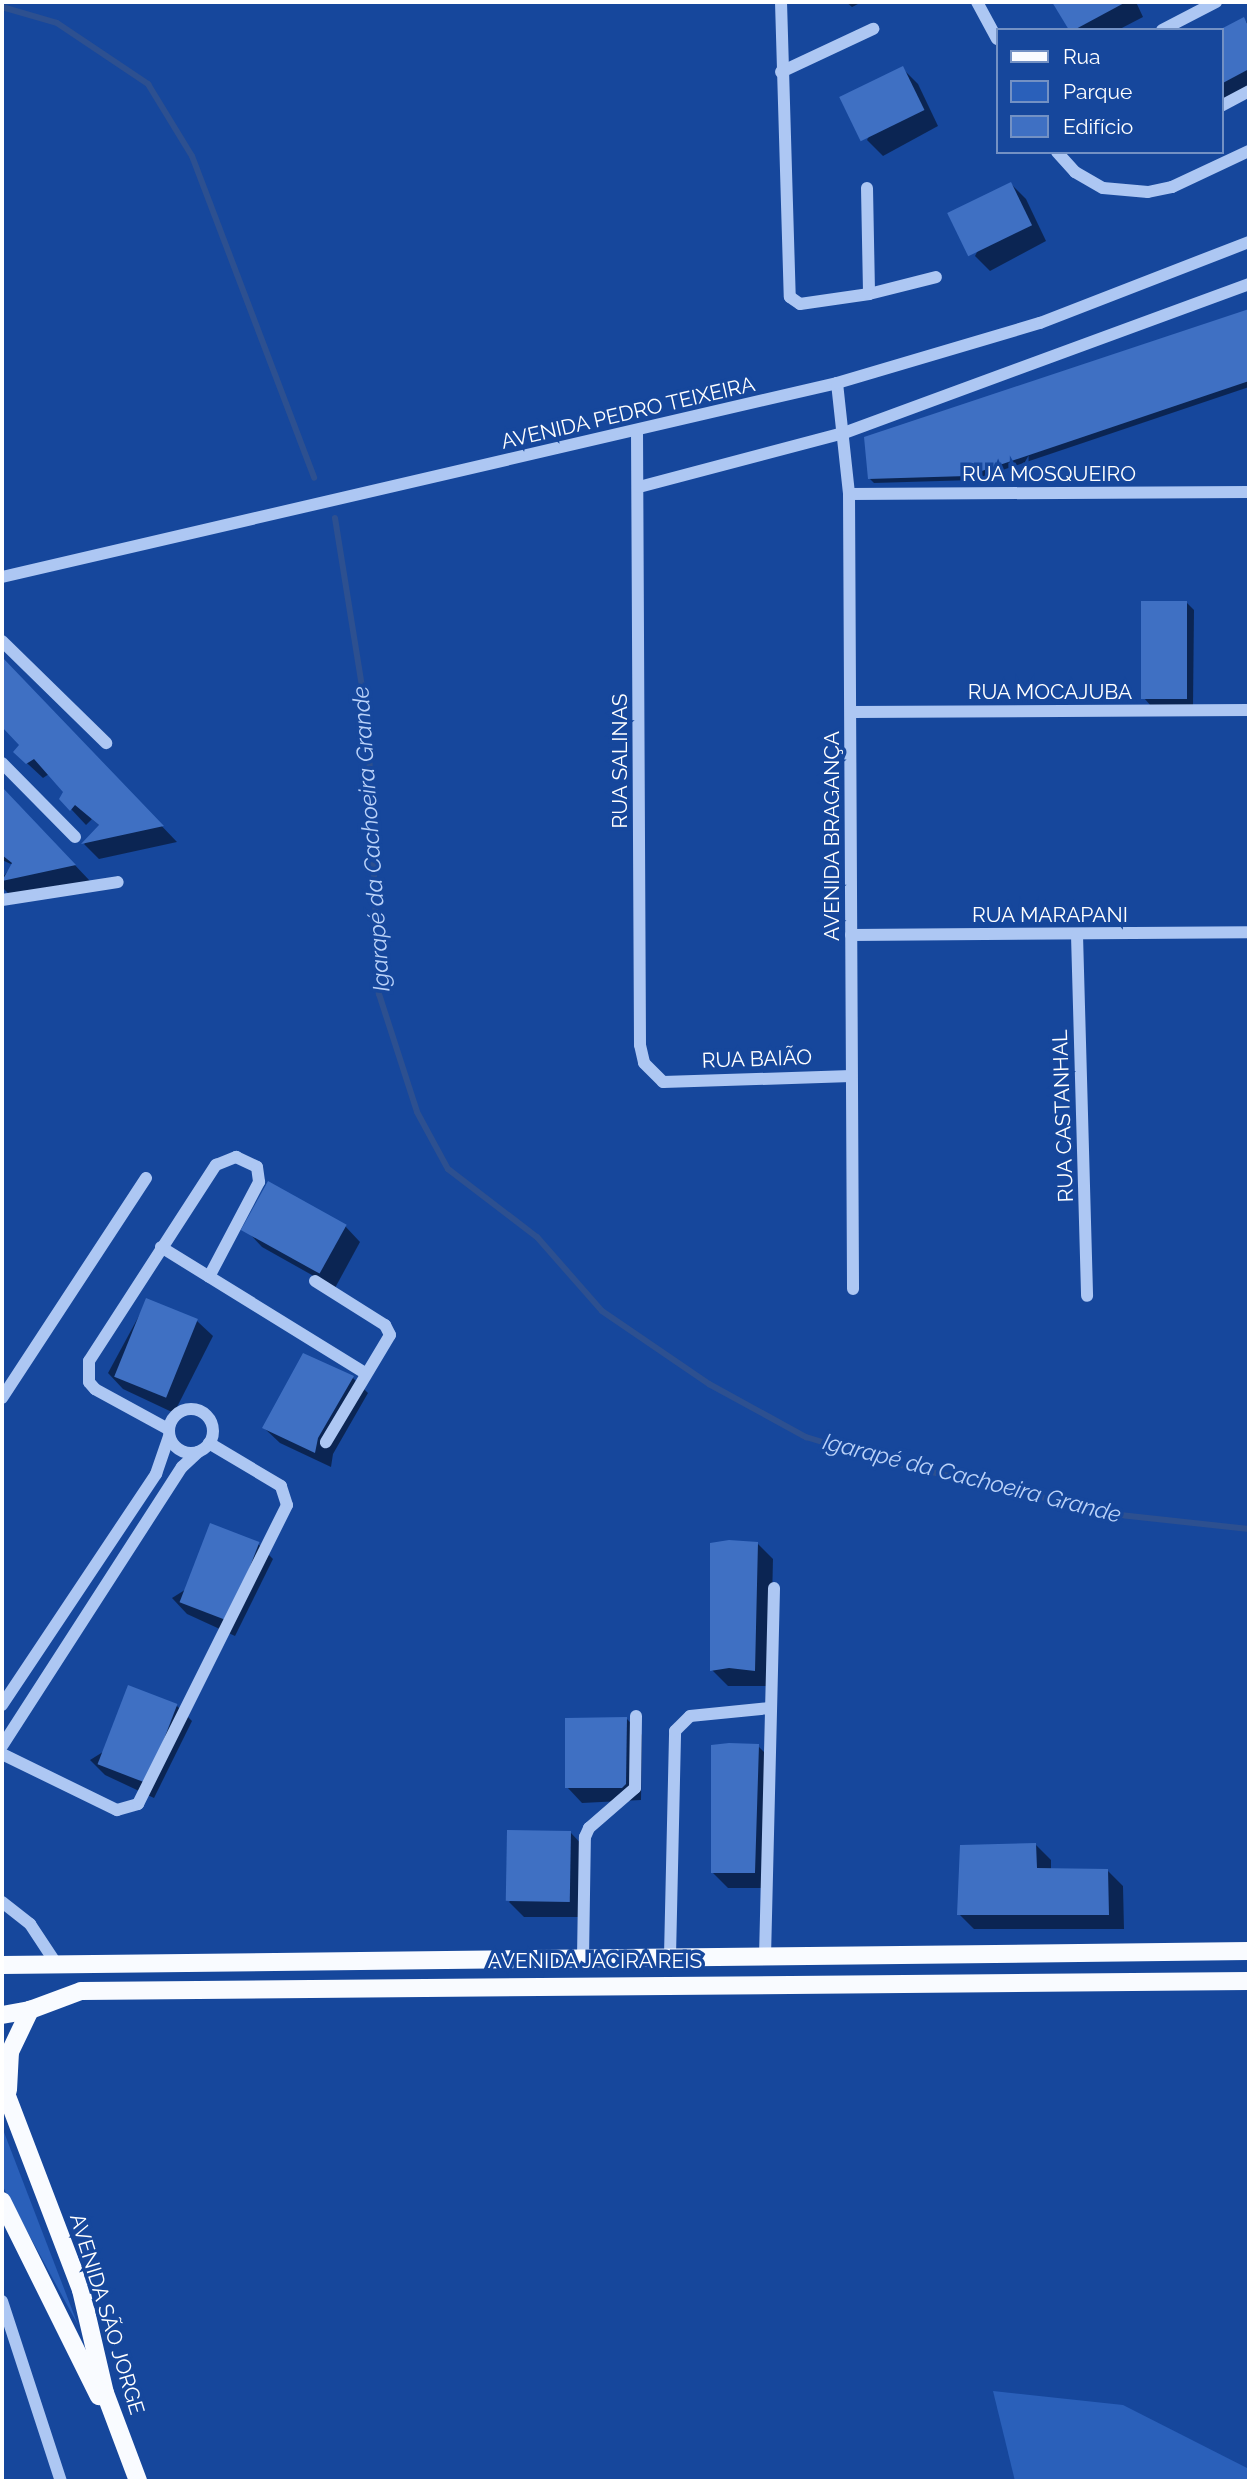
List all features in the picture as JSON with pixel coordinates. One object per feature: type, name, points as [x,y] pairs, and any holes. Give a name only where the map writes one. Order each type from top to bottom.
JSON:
[{"type":"main road","name":"AVENIDA JACIRA REIS","points":[[2,1965],[1249,1951]]},
{"type":"main road","name":"AVENIDA JACIRA REIS","points":[[2,2015],[30,2010],[58,1996],[108,1989],[1249,1981]]},
{"type":"main road","points":[[5,2087],[9,2052],[30,2010]]},
{"type":"main road","name":"AVENIDA SÃO JORGE","points":[[5,2087],[81,2290],[105,2393],[138,2481]]},
{"type":"main road","points":[[2,2201],[125,2449]]},
{"type":"street","points":[[781,2],[781,72],[790,297],[800,304],[869,294],[936,277]]},
{"type":"street","points":[[977,2],[996,37]]},
{"type":"street","points":[[1166,28],[1216,2]]},
{"type":"street","points":[[781,72],[873,29]]},
{"type":"street","points":[[1223,105],[1249,91]]},
{"type":"street","points":[[1059,154],[1075,172],[1102,188],[1124,192],[1172,187],[1249,151]]},
{"type":"street","points":[[1234,158],[1249,164]]},
{"type":"street","points":[[867,188],[869,294]]},
{"type":"street","name":"AVENIDA PEDRO TEIXEIRA","points":[[2,577],[837,383],[1040,323],[1249,242]]},
{"type":"street","points":[[639,487],[844,433],[1249,284]]},
{"type":"street","name":"AVENIDA BRAGANÇA","points":[[837,383],[849,494],[853,1289]]},
{"type":"street","name":"RUA SALINAS","points":[[637,431],[639,1045],[652,1076],[663,1082]]},
{"type":"street","name":"RUA MOSQUEIRO","points":[[849,494],[1249,492]]},
{"type":"street","points":[[2,641],[106,743]]},
{"type":"street","name":"RUA MOCAJUBA","points":[[850,712],[1249,710]]},
{"type":"street","points":[[2,763],[75,836]]},
{"type":"street","points":[[2,900],[118,882]]},
{"type":"street","name":"RUA MARAPANI","points":[[851,934],[1077,935],[1249,932]]},
{"type":"street","name":"RUA CASTANHAL","points":[[1077,935],[1087,1297]]},
{"type":"street","name":"RUA BAIÃO","points":[[663,1082],[851,1076]]},
{"type":"street","points":[[198,1452],[184,1452],[169,1433],[94,1389],[87,1372],[89,1361],[216,1165],[236,1157],[257,1167],[259,1182],[209,1277]]},
{"type":"street","points":[[2,1398],[146,1178]]},
{"type":"street","points":[[161,1247],[365,1373]]},
{"type":"street","points":[[315,1281],[389,1330],[326,1441]]},
{"type":"street","points":[[2,1705],[156,1474],[174,1416],[195,1409],[211,1423],[209,1443],[182,1467],[2,1746]]},
{"type":"street","points":[[2,1754],[117,1810],[138,1804],[287,1505],[281,1486],[209,1443]]},
{"type":"street","points":[[765,1957],[774,1588]]},
{"type":"street","points":[[670,1956],[675,1731],[690,1716],[770,1708]]},
{"type":"street","points":[[583,1958],[585,1837],[589,1828],[635,1788],[636,1716]]},
{"type":"street","points":[[2,1902],[30,1924],[57,1965]]},
{"type":"street","points":[[2,2301],[61,2481]]},
{"type":"green space","points":[[2,2127],[78,2325],[2,2185]]},
{"type":"green space","points":[[993,2391],[1123,2405],[1249,2469],[1249,2481],[1015,2481]]},
{"type":"building","points":[[1052,2],[1126,2],[1078,28],[1068,28]]},
{"type":"building","points":[[1244,17],[1249,28],[1249,69],[1223,83],[1223,28]]},
{"type":"building","points":[[903,66],[924,110],[861,141],[839,97]]},
{"type":"building","points":[[1011,182],[1032,225],[968,256],[947,213]]},
{"type":"building","points":[[1249,309],[1249,381],[967,476],[868,479],[864,437]]},
{"type":"building","points":[[1141,601],[1187,601],[1187,699],[1141,699]]},
{"type":"building","points":[[2,657],[164,826],[81,844],[99,825],[75,805],[70,811],[59,799],[63,792],[34,759],[26,764],[13,752],[19,745],[2,727]]},
{"type":"building","points":[[2,787],[76,865],[2,881],[12,863],[2,855]]},
{"type":"building","points":[[268,1181],[347,1225],[320,1274],[241,1230]]},
{"type":"building","points":[[146,1298],[198,1319],[166,1398],[114,1377]]},
{"type":"building","points":[[303,1353],[354,1376],[318,1438],[315,1453],[262,1428]]},
{"type":"building","points":[[210,1523],[259,1542],[229,1621],[180,1602]]},
{"type":"building","points":[[729,1540],[758,1542],[755,1671],[729,1668],[710,1671],[710,1543]]},
{"type":"building","points":[[128,1685],[177,1704],[147,1783],[98,1764]]},
{"type":"building","points":[[627,1717],[626,1784],[622,1788],[565,1788],[565,1718]]},
{"type":"building","points":[[759,1744],[755,1873],[711,1873],[711,1745]]},
{"type":"building","points":[[507,1830],[571,1831],[570,1902],[506,1901]]},
{"type":"building","points":[[1036,1843],[1037,1868],[1108,1869],[1109,1915],[957,1915],[960,1845]]},
{"type":"waterway","name":"Igarapé da Cachoeira Grande","points":[[2,7],[57,23],[148,84],[192,156],[314,478]]},
{"type":"waterway","name":"Igarapé da Cachoeira Grande","points":[[335,518],[368,725],[379,994],[417,1112],[448,1169],[537,1237],[602,1311],[709,1384],[806,1437],[888,1462],[1120,1515],[1249,1529]]}]
